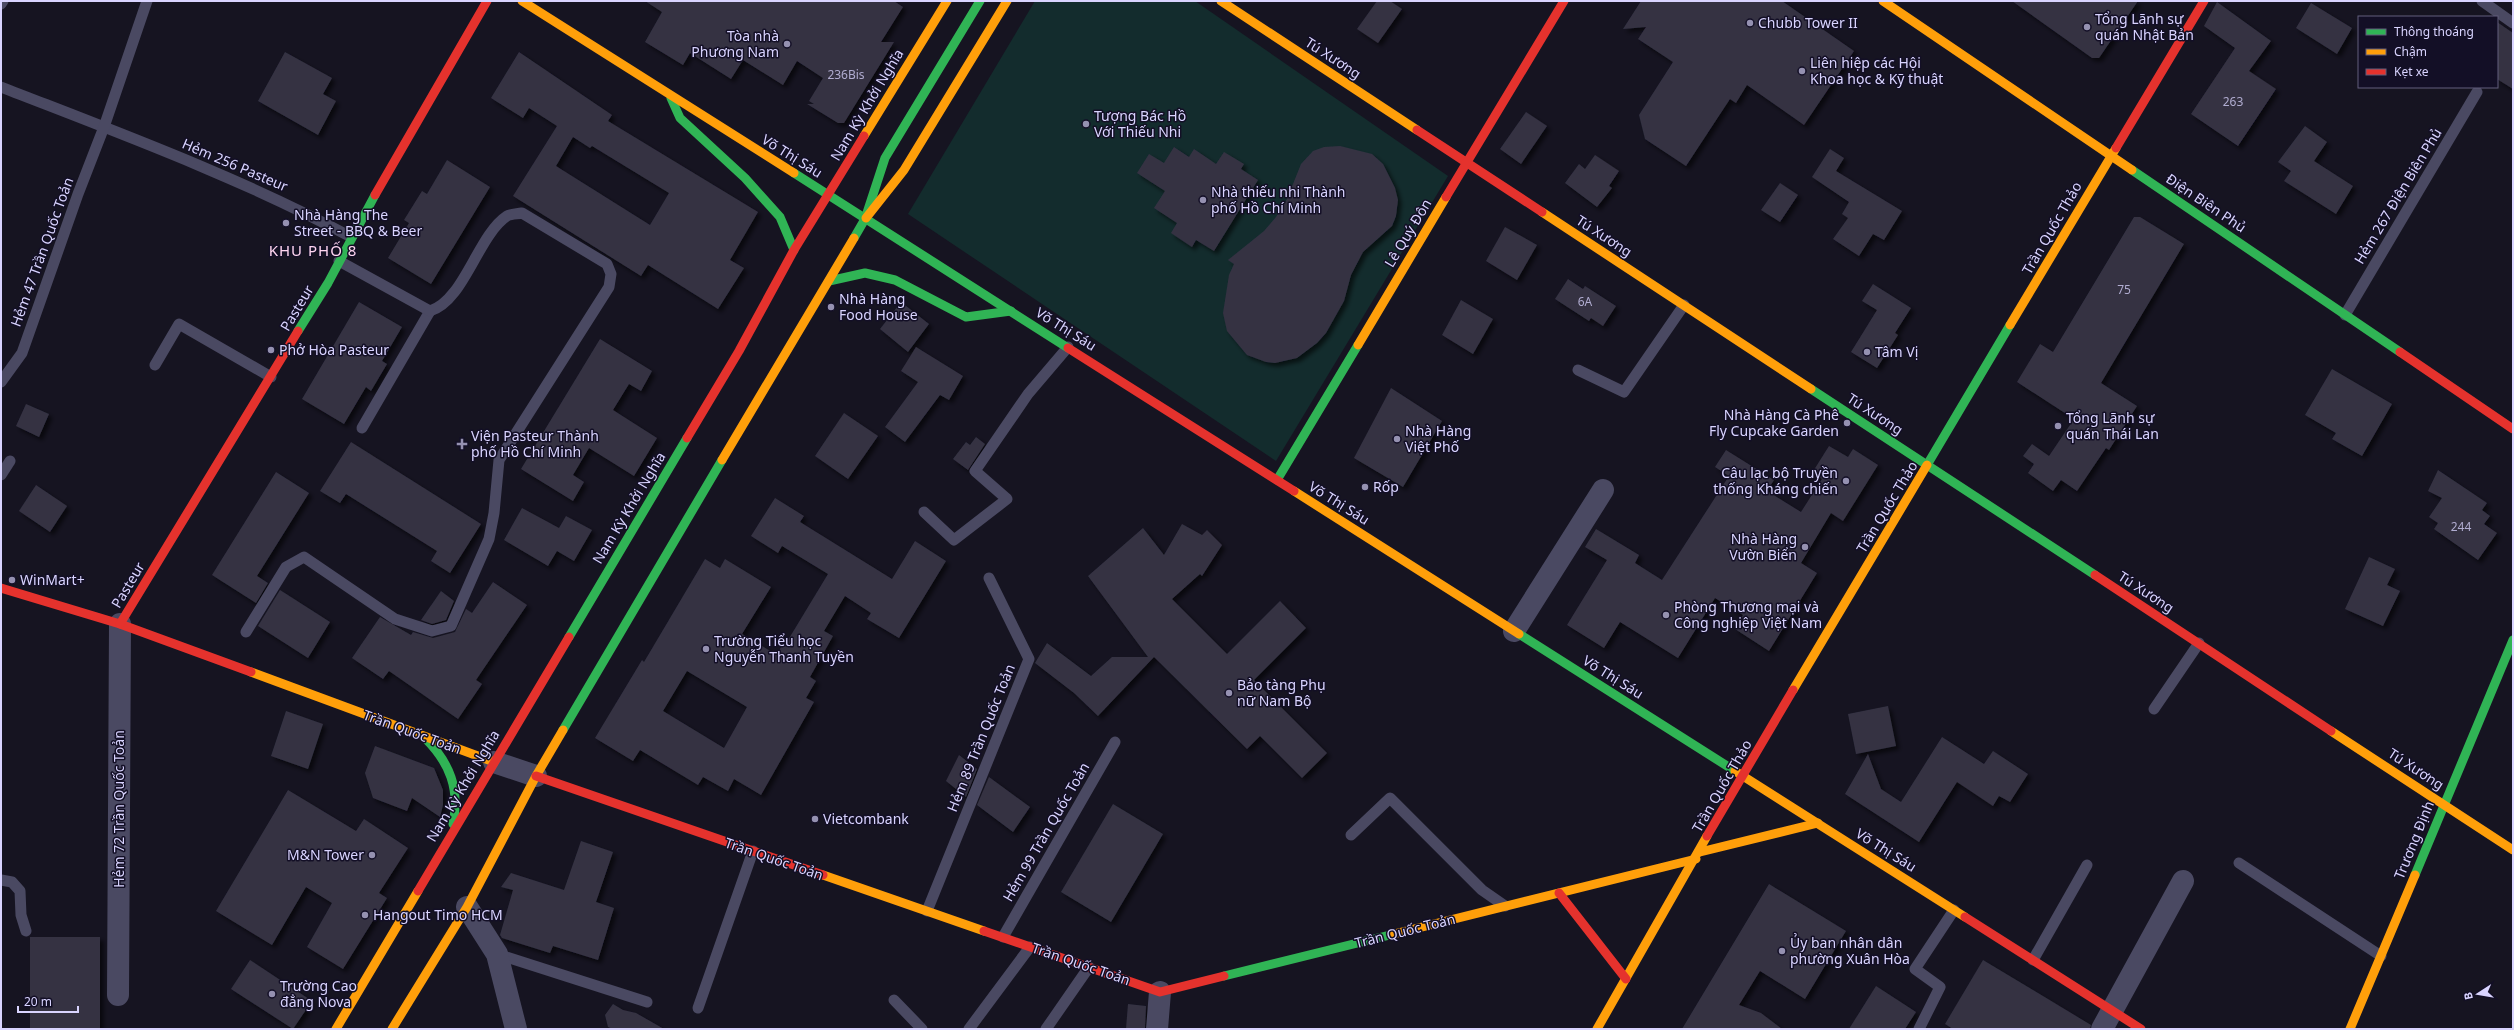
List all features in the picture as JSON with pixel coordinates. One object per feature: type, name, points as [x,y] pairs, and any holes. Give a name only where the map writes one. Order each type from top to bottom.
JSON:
[{"type":"main road","name":"Pasteur","points":[[120,624],[271,377],[487,1]]},
{"type":"main road","name":"Võ Thị Sáu","points":[[522,1],[2032,960],[2108,1020],[2141,1029]]},
{"type":"main road","name":"Nam Kỳ Khởi Nghĩa","points":[[336,1029],[739,350],[794,250],[947,1]]},
{"type":"main road","points":[[865,218],[885,158],[980,1]]},
{"type":"main road","points":[[392,1029],[467,907],[536,776],[865,218],[904,170],[1007,1]]},
{"type":"main road","name":"Tú Xương","points":[[1221,1],[2513,850]]},
{"type":"main road","name":"Lê Quý Đôn","points":[[1277,480],[1564,1]]},
{"type":"main road","name":"Điện Biên Phủ","points":[[1883,1],[2513,429]]},
{"type":"main road","name":"Trần Quốc Thảo","points":[[1597,1029],[1742,776],[1929,466],[2204,1]]},
{"type":"main road","points":[[669,95],[680,118],[708,146],[745,178],[780,217],[794,250]]},
{"type":"main road","points":[[829,281],[865,273],[895,280],[966,317],[1011,311]]},
{"type":"main road","name":"Trần Quốc Toản","points":[[1,588],[120,624],[425,738],[494,762]]},
{"type":"main road","name":"Trương Định","points":[[2350,1029],[2513,640]]},
{"type":"main road","points":[[425,738],[440,751],[454,780],[457,795],[450,835]]},
{"type":"main road","name":"Trần Quốc Toản","points":[[536,776],[1160,992],[1559,893],[1818,824]]},
{"type":"main road","points":[[1559,893],[1626,979]]},
{"type":"street","points":[[1514,630],[1604,490]]},
{"type":"street","name":"Hẻm 72 Trần Quốc Toản","points":[[118,995],[120,624]]},
{"type":"street","name":"Trần Quốc Toản","points":[[494,762],[536,776]]},
{"type":"street","points":[[2108,1020],[2184,881]]},
{"type":"street","points":[[467,907],[497,954],[516,1029]]},
{"type":"street","points":[[1157,1029],[1160,992]]},
{"type":"lane","name":"Hẻm 47 Trần Quốc Toản","points":[[1,382],[22,352],[78,194],[104,127],[147,1]]},
{"type":"lane","points":[[2482,1],[2513,23]]},
{"type":"lane","name":"Hẻm 256 Pasteur","points":[[1,87],[204,167],[296,208],[351,237]]},
{"type":"lane","name":"Hẻm 267 Điện Biên Phủ","points":[[2345,315],[2477,92]]},
{"type":"lane","points":[[246,632],[286,567],[304,557],[395,619],[432,631],[451,626],[489,539],[494,513],[499,460],[609,287],[611,274],[607,264],[570,240],[522,213],[507,215],[492,232],[467,273],[440,308],[430,311],[362,428]]},
{"type":"lane","points":[[339,261],[430,311]]},
{"type":"lane","points":[[1578,370],[1624,392],[1684,305]]},
{"type":"lane","points":[[155,365],[179,324],[271,377]]},
{"type":"lane","points":[[924,512],[954,540],[1007,499],[975,471],[1028,394],[1068,347]]},
{"type":"lane","points":[[1,475],[10,461]]},
{"type":"lane","name":"Hẻm 89 Trần Quốc Toản","points":[[927,911],[1028,659],[989,578]]},
{"type":"lane","points":[[2154,709],[2199,643]]},
{"type":"lane","name":"Hẻm 99 Trần Quốc Toản","points":[[1002,937],[1114,742]]},
{"type":"lane","points":[[1351,835],[1390,798],[1482,890],[1506,906]]},
{"type":"lane","points":[[698,1008],[753,851]]},
{"type":"lane","points":[[2239,863],[2381,956]]},
{"type":"lane","points":[[2032,960],[2087,865]]},
{"type":"lane","points":[[1,880],[12,882],[20,891],[21,915],[26,931]]},
{"type":"lane","points":[[1919,1029],[1940,987],[1915,970],[1954,910]]},
{"type":"lane","points":[[969,1029],[1030,947]]},
{"type":"lane","points":[[497,954],[647,1002]]},
{"type":"lane","points":[[1046,1029],[1089,967]]},
{"type":"lane","points":[[894,1000],[921,1029]]},
{"type":"green space","points":[[1035,1],[1195,1],[1448,176],[1276,461],[908,214]]},
{"type":"building","points":[[645,1],[894,1],[903,7],[881,42],[894,42],[844,123],[838,123],[807,104],[814,104],[809,101],[823,78],[797,61],[783,85],[743,60],[731,79],[690,53],[683,65],[645,42],[662,12]]},
{"type":"building","points":[[1377,1],[1390,1],[1402,9],[1378,43],[1357,29]]},
{"type":"building","points":[[1641,1],[1782,1],[1854,51],[1804,125],[1747,85],[1736,103],[1730,99],[1686,166],[1645,139],[1639,115],[1673,62],[1638,39],[1646,27],[1623,29]]},
{"type":"building","points":[[2012,1],[2138,1],[2099,58],[2092,58]]},
{"type":"building","points":[[2217,2],[2271,41],[2249,71],[2276,89],[2238,146],[2191,114],[2235,48],[2204,26]]},
{"type":"building","points":[[2311,3],[2352,28],[2337,54],[2296,28]]},
{"type":"building","points":[[2498,23],[2513,33],[2513,89],[2498,80]]},
{"type":"building","points":[[285,52],[332,78],[323,94],[336,101],[318,135],[258,101]]},
{"type":"building","points":[[519,52],[612,115],[608,121],[758,212],[730,260],[744,268],[718,309],[648,265],[641,276],[513,196],[557,126],[529,108],[523,118],[491,98]],"holes":[[[573,137],[590,148],[592,146],[669,193],[650,225],[556,166]]]},
{"type":"building","points":[[1526,112],[1547,126],[1521,164],[1500,149]]},
{"type":"building","points":[[2305,126],[2327,142],[2314,161],[2353,186],[2336,214],[2284,181],[2291,171],[2278,162]]},
{"type":"building","points":[[1340,146],[1372,154],[1383,164],[1395,188],[1398,200],[1396,216],[1392,226],[1363,252],[1351,275],[1344,301],[1326,333],[1317,343],[1297,358],[1275,363],[1266,362],[1247,355],[1227,331],[1223,313],[1229,275],[1234,264],[1228,260],[1264,231],[1276,217],[1287,199],[1301,164],[1313,151],[1324,147]]},
{"type":"building","name":"Nhà thiếu nhi Thành phố Hồ Chí Minh","points":[[1174,147],[1189,157],[1194,149],[1216,164],[1224,152],[1244,164],[1241,169],[1258,180],[1214,251],[1196,240],[1192,247],[1171,233],[1177,223],[1154,208],[1165,191],[1137,173],[1149,154],[1164,163]]},
{"type":"building","points":[[1830,149],[1844,158],[1836,171],[1902,211],[1884,240],[1873,234],[1859,256],[1833,239],[1848,218],[1842,214],[1849,202],[1812,177]]},
{"type":"building","points":[[1595,155],[1619,171],[1609,186],[1612,188],[1597,207],[1565,183],[1579,164],[1585,169]]},
{"type":"building","points":[[447,160],[490,187],[431,284],[388,258],[409,223],[404,220],[422,191],[427,194]]},
{"type":"building","points":[[1780,183],[1798,195],[1780,222],[1761,210]]},
{"type":"building","points":[[2134,217],[2140,217],[2184,244],[2101,383],[2137,406],[2109,450],[2106,448],[2077,491],[2061,480],[2053,491],[2028,473],[2034,464],[2023,456],[2032,444],[2049,456],[2074,419],[2017,382],[2040,344],[2053,352]]},
{"type":"building","points":[[1505,227],[1537,245],[1517,280],[1486,261]]},
{"type":"building","points":[[1568,279],[1583,289],[1585,286],[1616,306],[1603,326],[1591,318],[1589,321],[1555,299]]},
{"type":"building","points":[[1873,284],[1911,308],[1895,333],[1898,335],[1877,368],[1851,352],[1877,310],[1862,301]]},
{"type":"building","points":[[1461,300],[1493,319],[1473,354],[1442,335]]},
{"type":"building","points":[[359,302],[402,327],[382,361],[387,364],[371,391],[366,387],[344,424],[302,399]]},
{"type":"building","points":[[901,302],[929,324],[908,352],[880,329]]},
{"type":"building","points":[[600,339],[652,371],[641,391],[629,384],[613,410],[657,438],[634,476],[589,448],[573,475],[584,482],[573,501],[521,469]]},
{"type":"building","points":[[916,347],[963,376],[949,400],[940,395],[905,442],[885,427],[918,382],[901,371]]},
{"type":"building","points":[[2332,369],[2392,404],[2362,456],[2332,439],[2336,433],[2305,415]]},
{"type":"building","name":"Nhà Hàng Việt Phố","points":[[1391,388],[1442,421],[1403,487],[1354,458]]},
{"type":"building","points":[[26,404],[49,414],[39,437],[16,426]]},
{"type":"building","points":[[844,413],[878,436],[848,479],[815,456]]},
{"type":"building","points":[[976,437],[985,444],[968,470],[953,459],[966,442],[970,445]]},
{"type":"building","points":[[351,442],[481,524],[450,573],[431,561],[437,551],[346,494],[340,503],[320,491]]},
{"type":"building","points":[[1829,446],[1848,457],[1853,449],[1878,465],[1843,521],[1831,513],[1801,563],[1817,573],[1769,651],[1735,629],[1743,615],[1715,598],[1678,658],[1620,622],[1604,648],[1567,625],[1607,560],[1585,547],[1596,529],[1639,555],[1635,563],[1662,580],[1729,476],[1715,467],[1726,450],[1774,480],[1767,491],[1801,512],[1822,479],[1812,473]]},
{"type":"building","points":[[2438,470],[2487,503],[2482,510],[2490,516],[2484,524],[2497,533],[2478,560],[2434,529],[2438,523],[2429,517],[2442,498],[2428,491]]},
{"type":"building","points":[[276,472],[309,493],[257,576],[268,583],[256,603],[212,575]]},
{"type":"building","points":[[36,485],[67,506],[50,532],[19,511]]},
{"type":"building","points":[[775,498],[804,516],[800,522],[892,579],[915,541],[946,561],[899,638],[867,619],[871,613],[845,596],[824,631],[833,636],[810,677],[816,681],[806,698],[814,702],[761,795],[734,779],[728,791],[703,777],[698,785],[640,750],[633,761],[595,738],[642,660],[644,662],[705,559],[720,568],[725,559],[771,587],[742,634],[777,655],[783,643],[785,645],[828,574],[782,546],[778,553],[751,536]],"holes":[[[687,671],[747,707],[724,748],[663,711]]]},
{"type":"building","points":[[522,508],[559,528],[566,516],[592,530],[574,561],[557,551],[548,566],[504,540]]},
{"type":"building","points":[[1182,524],[1202,535],[1207,530],[1222,545],[1202,576],[1200,574],[1172,599],[1227,654],[1280,601],[1306,628],[1254,680],[1327,753],[1302,778],[1260,736],[1247,749],[1154,657],[1098,716],[1074,693],[1035,663],[1047,643],[1091,676],[1112,657],[1148,657],[1088,576],[1143,528],[1164,555]]},
{"type":"building","points":[[2369,557],[2395,569],[2387,585],[2400,591],[2383,626],[2345,609]]},
{"type":"building","points":[[493,582],[527,605],[476,680],[482,684],[458,719],[389,671],[383,679],[352,658],[380,617],[411,635],[413,632],[433,638],[455,632],[466,609],[472,613]]},
{"type":"building","points":[[280,590],[330,622],[308,658],[258,626]]},
{"type":"building","points":[[441,591],[454,601],[446,620],[432,624],[421,620]]},
{"type":"building","points":[[1888,706],[1896,746],[1856,754],[1848,714]]},
{"type":"building","points":[[286,711],[323,724],[308,769],[271,756]]},
{"type":"building","points":[[1942,737],[1984,764],[1993,751],[2028,774],[2010,802],[1999,796],[1993,806],[1957,782],[1919,842],[1845,794],[1868,754],[1881,789],[1901,802]]},
{"type":"building","points":[[375,746],[434,768],[443,790],[443,805],[440,817],[412,798],[407,811],[373,798],[365,773]]},
{"type":"building","points":[[959,755],[977,769],[966,797],[946,781]]},
{"type":"building","points":[[989,777],[1030,807],[1013,832],[977,805]]},
{"type":"building","points":[[288,790],[356,831],[364,819],[408,848],[379,893],[387,898],[343,969],[307,947],[332,903],[306,887],[272,945],[216,911]]},
{"type":"building","points":[[1113,804],[1163,834],[1111,922],[1061,892]]},
{"type":"building","points":[[581,841],[613,852],[596,902],[614,908],[598,960],[553,946],[550,953],[502,938],[500,935],[513,890],[501,887],[511,873],[564,890]]},
{"type":"building","name":"Ủy ban nhân dân phường Xuân Hòa","points":[[1769,884],[1846,931],[1805,999],[1760,971],[1739,1005],[1761,1013],[1782,1029],[1682,1029]]},
{"type":"building","points":[[30,937],[100,937],[100,1029],[30,1029]]},
{"type":"building","points":[[250,960],[312,1001],[293,1029],[231,989]]},
{"type":"building","points":[[1983,960],[2091,1025],[2090,1029],[1953,1029],[1945,1024]]},
{"type":"building","points":[[1876,986],[1916,1012],[1905,1029],[1849,1029]]},
{"type":"building","points":[[613,1004],[623,1010],[636,1013],[664,1029],[613,1029],[608,1027],[605,1015]]},
{"type":"building","points":[[1128,1004],[1146,1006],[1145,1029],[1126,1029]]},
{"type":"traffic: fast","points":[[854,238],[865,219],[885,158],[980,1]]},
{"type":"traffic: fast","points":[[671,98],[680,118],[745,178],[780,217],[794,250]]},
{"type":"traffic: fast","points":[[2132,170],[2400,352]]},
{"type":"traffic: fast","points":[[794,173],[1068,348]]},
{"type":"traffic: fast","points":[[298,331],[328,283],[375,195]]},
{"type":"traffic: fast","points":[[829,281],[865,273],[895,280],[966,317],[1011,311]]},
{"type":"traffic: fast","points":[[1927,465],[2010,325]]},
{"type":"traffic: fast","points":[[1277,480],[1358,345]]},
{"type":"traffic: fast","points":[[1811,389],[2095,575]]},
{"type":"traffic: fast","points":[[569,637],[687,438]]},
{"type":"traffic: fast","points":[[563,730],[722,460]]},
{"type":"traffic: fast","points":[[1519,634],[1735,771]]},
{"type":"traffic: fast","points":[[2415,875],[2513,640]]},
{"type":"traffic: fast","points":[[425,738],[441,757],[451,777],[455,799],[453,824]]},
{"type":"traffic: fast","points":[[1224,976],[1394,934]]},
{"type":"traffic: slow","points":[[522,1],[794,173]]},
{"type":"traffic: slow","points":[[864,136],[947,1]]},
{"type":"traffic: slow","points":[[866,218],[904,170],[1007,1]]},
{"type":"traffic: slow","points":[[1221,1],[1417,130]]},
{"type":"traffic: slow","points":[[1883,1],[2132,170]]},
{"type":"traffic: slow","points":[[2010,325],[2116,148]]},
{"type":"traffic: slow","points":[[1358,345],[1446,197]]},
{"type":"traffic: slow","points":[[1542,212],[1811,389]]},
{"type":"traffic: slow","points":[[722,460],[854,238]]},
{"type":"traffic: slow","points":[[1793,690],[1927,465]]},
{"type":"traffic: slow","points":[[1294,491],[1519,634]]},
{"type":"traffic: slow","points":[[251,672],[494,762]]},
{"type":"traffic: slow","points":[[392,1029],[467,907],[536,776],[563,730]]},
{"type":"traffic: slow","points":[[2331,731],[2513,850]]},
{"type":"traffic: slow","points":[[1735,771],[1965,917]]},
{"type":"traffic: slow","points":[[1700,852],[1818,823]]},
{"type":"traffic: slow","points":[[1597,1029],[1707,836]]},
{"type":"traffic: slow","points":[[1394,934],[1696,859]]},
{"type":"traffic: slow","points":[[823,875],[984,931]]},
{"type":"traffic: slow","points":[[2350,1029],[2415,875]]},
{"type":"traffic: slow","points":[[336,1029],[418,891]]},
{"type":"traffic: jam","points":[[375,195],[487,1]]},
{"type":"traffic: jam","points":[[1446,197],[1564,1]]},
{"type":"traffic: jam","points":[[2116,148],[2204,1]]},
{"type":"traffic: jam","points":[[1417,130],[1542,212]]},
{"type":"traffic: jam","points":[[687,438],[739,351],[794,250],[864,136]]},
{"type":"traffic: jam","points":[[120,624],[298,331]]},
{"type":"traffic: jam","points":[[1068,348],[1294,491]]},
{"type":"traffic: jam","points":[[2400,352],[2513,429]]},
{"type":"traffic: jam","points":[[2095,575],[2331,731]]},
{"type":"traffic: jam","points":[[1,588],[120,624],[251,672]]},
{"type":"traffic: jam","points":[[418,891],[569,637]]},
{"type":"traffic: jam","points":[[1707,836],[1793,690]]},
{"type":"traffic: jam","points":[[536,776],[823,875]]},
{"type":"traffic: jam","points":[[1559,893],[1626,979]]},
{"type":"traffic: jam","points":[[1965,917],[2141,1029]]},
{"type":"traffic: jam","points":[[984,931],[1160,992],[1224,976]]},
{"type":"place","name":"Chubb Tower II","points":[[1750,23]]},
{"type":"place","name":"Tổng Lãnh sự quán Nhật Bản","points":[[2087,27]]},
{"type":"place","name":"Tòa nhà Phương Nam","points":[[787,44]]},
{"type":"place","name":"Liên hiệp các Hội Khoa học & Kỹ thuật","points":[[1802,71]]},
{"type":"place","name":"Tượng Bác Hồ Với Thiếu Nhi","points":[[1086,124]]},
{"type":"place","name":"Nhà thiếu nhi Thành phố Hồ Chí Minh","points":[[1203,200]]},
{"type":"place","name":"Nhà Hàng The Street - BBQ & Beer","points":[[286,223]]},
{"type":"place","name":"Nhà Hàng Food House","points":[[831,307]]},
{"type":"place","name":"Phở Hòa Pasteur","points":[[271,350]]},
{"type":"place","name":"Tâm Vị","points":[[1867,352]]},
{"type":"place","name":"Nhà Hàng Cà Phê Fly Cupcake Garden","points":[[1847,423]]},
{"type":"place","name":"Tổng Lãnh sự quán Thái Lan","points":[[2058,426]]},
{"type":"place","name":"Nhà Hàng Việt Phố","points":[[1397,439]]},
{"type":"place","name":"Viện Pasteur Thành phố Hồ Chí Minh","points":[[462,444]]},
{"type":"place","name":"Câu lạc bộ Truyền thống Kháng chiến","points":[[1846,481]]},
{"type":"place","name":"Rốp","points":[[1365,487]]},
{"type":"place","name":"Nhà Hàng Vườn Biển","points":[[1805,547]]},
{"type":"place","name":"WinMart+","points":[[12,580]]},
{"type":"place","name":"Phòng Thương mại và Công nghiệp Việt Nam","points":[[1666,615]]},
{"type":"place","name":"Trường Tiểu học Nguyễn Thanh Tuyền","points":[[706,649]]},
{"type":"place","name":"Bảo tàng Phụ nữ Nam Bộ","points":[[1229,693]]},
{"type":"place","name":"Vietcombank","points":[[815,819]]},
{"type":"place","name":"M&N Tower","points":[[372,855]]},
{"type":"place","name":"Hangout Timo HCM","points":[[365,915]]},
{"type":"place","name":"Ủy ban nhân dân phường Xuân Hòa","points":[[1782,951]]},
{"type":"place","name":"Trường Cao đẳng Nova","points":[[272,994]]},
{"type":"district","name":"KHU PHỐ 8","points":[[313,251]]}]
